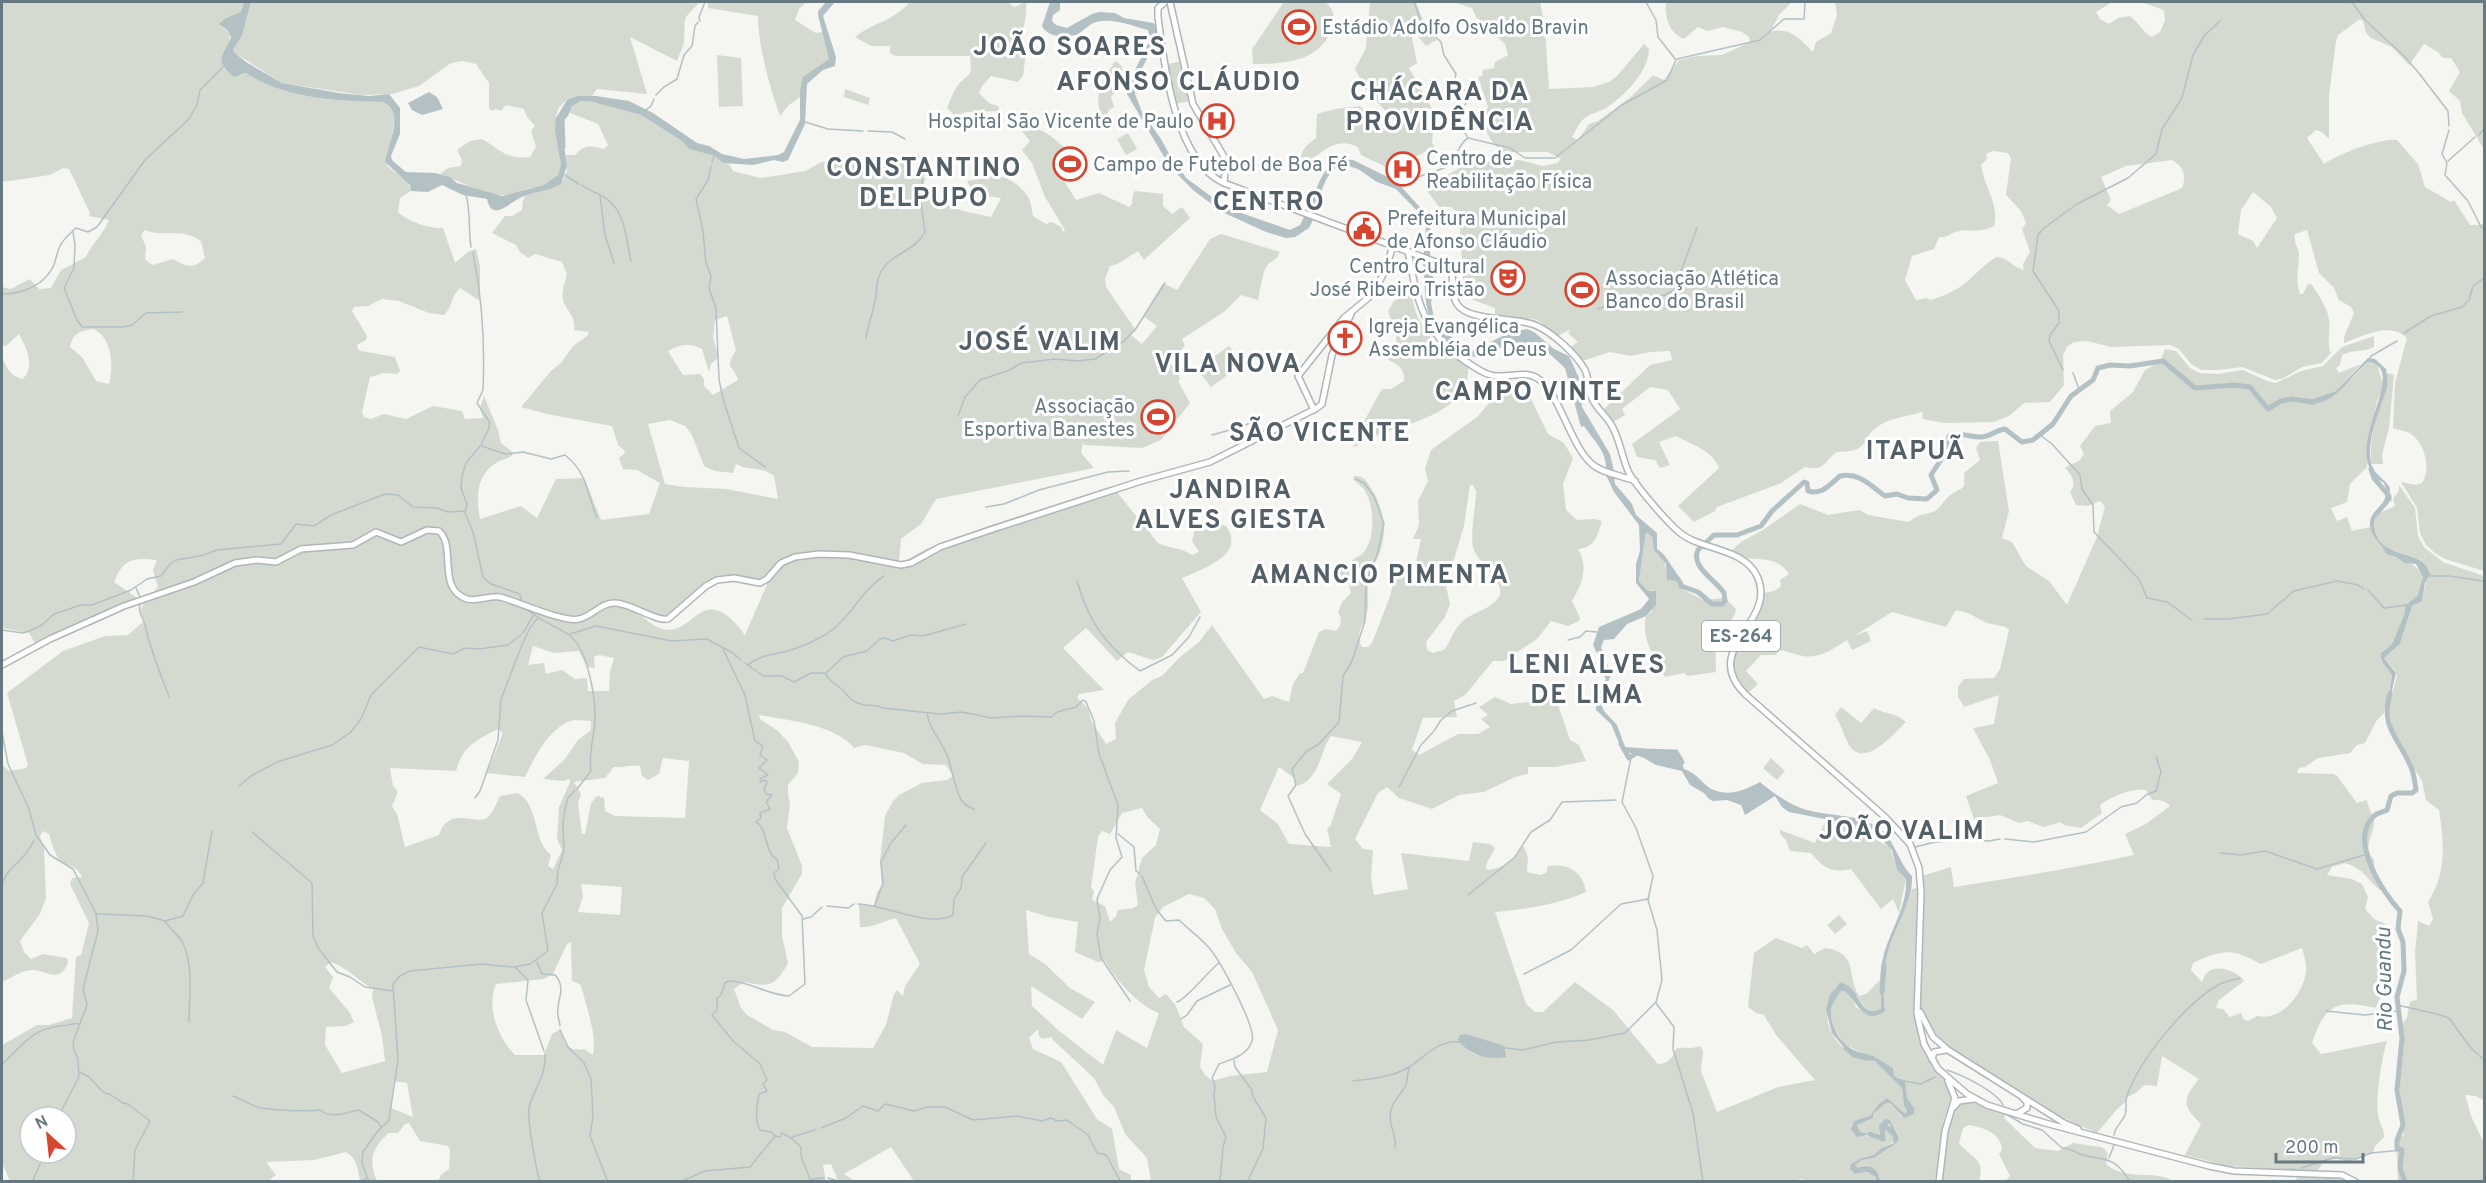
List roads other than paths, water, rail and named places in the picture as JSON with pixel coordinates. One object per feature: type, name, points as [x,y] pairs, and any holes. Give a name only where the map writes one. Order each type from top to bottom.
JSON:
[{"type":"main road","name":"ES-264","points":[[1224,183],[1226,160],[1193,104],[1178,34],[1167,3],[1158,8],[1158,17],[1173,107],[1180,129],[1201,165],[1209,174],[1224,183],[1452,268],[1453,290],[1460,308],[1483,316],[1535,325],[1577,356],[1588,375],[1592,400],[1615,431],[1625,475],[1635,481],[1684,536],[1745,561],[1755,571],[1761,585],[1762,597],[1760,607],[1733,649],[1731,670],[1735,683],[1785,731],[1885,818],[1910,844],[1919,868],[1921,893],[1917,1005],[1924,1044],[1932,1061],[1946,1077],[1976,1099],[2018,1113]]},
{"type":"main road","points":[[1314,410],[1298,375],[1342,321],[1374,293],[1393,246]]},
{"type":"main road","points":[[1408,252],[1419,304],[1426,322],[1438,338],[1455,353],[1486,373],[1498,376],[1529,374],[1540,380],[1550,393],[1588,460],[1604,470],[1625,475]]},
{"type":"main road","points":[[2,665],[50,639],[124,606],[194,582],[235,562],[256,560],[276,562],[307,548],[353,545],[376,532],[401,542],[427,530],[439,531],[445,538],[449,577],[457,593],[471,600],[490,595],[522,603],[570,620],[582,619],[604,605],[618,603],[638,608],[663,621],[673,617],[712,583],[734,578],[760,583],[789,558],[819,554],[849,555],[907,564],[951,543],[1037,514],[1150,478],[1210,462],[1314,410],[1322,404],[1332,355],[1351,314]]},
{"type":"main road","name":"ES-264","points":[[1917,1005],[1928,1029],[1948,1050],[2018,1093]]},
{"type":"main road","points":[[1932,1061],[1937,1049],[1948,1050]]},
{"type":"main road","points":[[1939,1182],[1945,1131],[1955,1098],[1955,1093],[1946,1077]]},
{"type":"main road","points":[[2018,1093],[2028,1105],[2026,1111],[2018,1113]]},
{"type":"main road","points":[[2018,1093],[2064,1123],[2096,1136]]},
{"type":"main road","points":[[1945,1131],[1955,1104],[1964,1099],[1976,1099]]},
{"type":"main road","points":[[2018,1113],[2045,1123],[2226,1170],[2342,1175],[2355,1182]]},
{"type":"waterway","points":[[700,21],[699,17],[705,2]]},
{"type":"waterway","points":[[1414,2],[1422,24],[1441,42],[1444,55],[1456,74],[1453,85],[1469,92],[1470,95],[1465,105]]},
{"type":"waterway","points":[[1411,181],[1448,166],[1468,138],[1510,148],[1525,158],[1555,158],[1622,105],[1667,80],[1676,60],[1658,37],[1656,20],[1646,2]]},
{"type":"waterway","points":[[1677,59],[1760,40],[1784,19],[1804,19],[1805,2]]},
{"type":"waterway","points":[[2352,2],[2365,20],[2418,72],[2448,111],[2449,126]]},
{"type":"waterway","points":[[2063,370],[2049,341],[2050,335],[2059,323],[2059,311],[2033,271],[2038,235],[2077,204],[2128,178],[2156,154],[2162,129],[2182,98],[2193,55],[2204,36],[2221,20]]},
{"type":"waterway","points":[[656,95],[677,79],[684,55],[692,46],[695,26],[698,22]]},
{"type":"waterway","points":[[2,294],[25,290],[39,283],[50,272],[60,246],[67,236],[76,228],[88,232],[97,227],[145,160],[189,119],[197,105],[200,90],[223,67]]},
{"type":"waterway","points":[[646,110],[654,99]]},
{"type":"waterway","points":[[1463,109],[1461,123],[1467,137]]},
{"type":"waterway","name":"Rio Guandu","points":[[562,120],[563,146]]},
{"type":"waterway","points":[[805,122],[828,129],[863,131]]},
{"type":"waterway","points":[[2479,135],[2484,129]]},
{"type":"waterway","points":[[2449,130],[2442,154],[2447,163],[2445,175],[2468,201],[2484,229]]},
{"type":"waterway","points":[[868,131],[892,132],[905,139]]},
{"type":"waterway","points":[[2448,161],[2475,137]]},
{"type":"waterway","points":[[712,162],[715,154]]},
{"type":"waterway","points":[[866,338],[877,282],[882,270],[894,258],[918,242],[925,232],[920,196],[924,170],[918,155]]},
{"type":"waterway","points":[[711,166],[708,180],[696,199],[703,231],[706,263],[711,276],[709,288],[716,308],[719,379],[739,448],[765,467]]},
{"type":"waterway","points":[[565,175],[579,184]]},
{"type":"waterway","points":[[582,185],[607,199],[618,212],[622,219],[631,261]]},
{"type":"waterway","points":[[466,195],[471,247]]},
{"type":"waterway","points":[[600,196],[605,235],[614,263]]},
{"type":"waterway","points":[[1597,309],[1625,301],[1665,295],[1674,290],[1697,228]]},
{"type":"waterway","points":[[73,232],[74,268],[64,288],[82,327],[123,327],[132,325],[146,313],[182,312]]},
{"type":"waterway","points":[[473,253],[481,304],[484,356],[483,390],[477,403],[489,421],[489,428],[481,445],[466,463],[461,488],[467,504],[465,513],[473,532],[483,577],[491,584],[520,594],[522,603]]},
{"type":"waterway","points":[[2404,333],[2431,316],[2462,307],[2469,300],[2473,286],[2484,278]]},
{"type":"waterway","points":[[958,416],[965,397],[980,380],[1010,370],[1021,363],[1055,359],[1078,361],[1095,359],[1124,341],[1135,330],[1165,283]]},
{"type":"waterway","points":[[2369,360],[2371,356],[2397,341]]},
{"type":"waterway","name":"Rio Guandu","points":[[1681,586],[1698,592],[1712,604],[1722,604],[1725,601],[1724,593],[1701,568],[1698,562],[1698,550],[1714,535],[1737,535],[1761,526],[1772,511],[1804,482],[1807,483],[1808,491],[1818,492],[1840,476],[1847,475],[1859,478],[1885,496],[1897,494],[1908,498],[1927,499],[1937,490],[1931,475],[1942,458],[1949,436],[1958,434],[1982,437],[2005,429],[2022,442],[2033,440],[2053,424],[2071,396],[2093,380],[2098,368],[2163,361],[2195,388],[2234,385],[2250,387],[2268,409],[2281,401],[2292,399],[2313,402]]},
{"type":"waterway","points":[[2073,373],[2079,389]]},
{"type":"waterway","points":[[1212,435],[1244,426],[1262,416]]},
{"type":"waterway","points":[[2040,435],[2052,444],[2080,475],[2082,489],[2093,505],[2094,532],[2139,579],[2147,598],[2167,602],[2192,620]]},
{"type":"waterway","points":[[482,446],[505,454],[523,452],[551,459],[565,455],[583,477],[597,518]]},
{"type":"waterway","name":"Rio Guandu","points":[[2371,469],[2374,478],[2389,499]]},
{"type":"waterway","points":[[986,507],[1004,504],[1039,490],[1108,472],[1129,471]]},
{"type":"waterway","points":[[1331,871],[1305,834],[1288,796],[1296,785],[1292,769],[1307,751],[1319,744],[1339,722],[1343,676],[1352,661],[1365,621],[1366,582],[1377,555],[1384,524],[1374,496],[1364,483],[1356,479]]},
{"type":"waterway","points":[[2,630],[23,633],[42,625],[54,614],[81,605],[92,605],[131,590],[147,579],[161,576],[176,560],[217,550],[281,544],[296,524],[314,526],[331,515],[385,494],[398,495],[413,507],[437,508],[448,512],[465,511]]},
{"type":"waterway","points":[[748,665],[763,657],[803,646],[831,631],[867,591],[884,576]]},
{"type":"waterway","points":[[2429,576],[2449,576],[2484,581]]},
{"type":"waterway","points":[[1077,581],[1081,595],[1100,632],[1117,652],[1140,671],[1172,655],[1189,637],[1200,617]]},
{"type":"waterway","points":[[2204,619],[2228,619],[2267,614],[2294,591],[2337,581],[2358,585],[2364,589]]},
{"type":"waterway","points":[[136,588],[140,597]]},
{"type":"waterway","points":[[2368,590],[2384,608],[2407,605]]},
{"type":"waterway","points":[[140,602],[140,614],[169,697]]},
{"type":"waterway","points":[[527,609],[569,635],[576,642],[586,662],[595,712],[590,759],[591,771],[577,789]]},
{"type":"waterway","points":[[523,633],[533,616]]},
{"type":"waterway","points":[[475,798],[480,791],[498,740],[501,699],[522,645],[537,619]]},
{"type":"waterway","points":[[826,673],[843,657],[867,651],[880,639],[893,641],[911,635],[923,636],[966,624]]},
{"type":"waterway","points":[[570,634],[596,626],[672,641],[707,639],[741,660]]},
{"type":"waterway","points":[[1568,640],[1580,637],[1586,631],[1597,632]]},
{"type":"waterway","points":[[239,786],[251,776],[277,762],[332,745],[351,732],[361,719],[371,695],[419,647],[453,654],[465,648],[479,649],[508,645],[521,635]]},
{"type":"waterway","points":[[722,647],[745,695],[755,741],[763,746],[760,755],[767,760],[759,768],[768,775],[760,779],[761,782],[765,780],[767,782],[764,789],[766,794],[772,795],[766,802],[770,809],[760,813],[761,818],[756,822],[763,829],[770,852],[777,859],[779,869],[774,873],[775,879],[802,916],[805,984],[789,996],[729,981],[725,983],[721,995],[717,998],[717,1010],[712,1015],[733,1041],[760,1064],[767,1080],[763,1084],[767,1091],[759,1094],[757,1121],[760,1130],[771,1132],[775,1136]]},
{"type":"waterway","points":[[1526,657],[1550,652]]},
{"type":"waterway","points":[[745,663],[763,676],[782,676],[794,682],[811,673],[824,673]]},
{"type":"waterway","points":[[825,673],[855,702],[883,708],[940,714],[962,712],[991,718],[1051,717],[1057,712],[1076,707],[1083,700],[1086,702],[1094,721],[1099,754],[1118,805],[1116,838],[1122,857],[1110,870],[1097,899],[1100,918],[1097,934],[1101,958],[1130,1001]]},
{"type":"waterway","name":"Rio Guandu","points":[[2390,693],[2387,715],[2389,724],[2411,767],[2416,790],[2412,793],[2397,793],[2391,796],[2387,810],[2375,815],[2367,826],[2365,838],[2366,852],[2377,879],[2400,911],[2398,929],[2403,942],[2404,971],[2397,997],[2402,1038],[2397,1090],[2403,1125],[2397,1140],[2397,1149],[2402,1150],[2400,1168],[2405,1182]]},
{"type":"waterway","points":[[1399,787],[1421,745],[1441,720],[1452,711],[1476,703]]},
{"type":"waterway","points":[[927,713],[930,724],[947,755],[960,797],[964,804],[974,809]]},
{"type":"waterway","points":[[2,732],[8,764],[29,809],[36,835],[50,855],[73,869],[96,913],[98,931],[83,989],[87,1005],[73,1042],[78,1059],[79,1077],[64,1105]]},
{"type":"waterway","points":[[1621,744],[1629,758],[1640,751],[1676,752],[1682,762]]},
{"type":"waterway","points":[[2005,839],[2034,842],[2086,832],[2121,807],[2137,803],[2146,795],[2156,791],[2161,771],[2156,757]]},
{"type":"waterway","points":[[1506,1048],[1523,1050],[1556,1042],[1589,1040],[1625,1033],[1656,1002],[1662,980],[1657,930],[1648,900],[1653,876],[1636,828],[1622,802],[1631,758]]},
{"type":"waterway","points":[[369,1182],[362,1163],[363,1152],[389,1120],[398,1060],[393,984],[400,976],[410,971],[481,964],[514,967],[530,964],[548,951],[542,913],[557,884],[558,870],[564,851],[565,808],[568,798],[575,790]]},
{"type":"waterway","points":[[1468,895],[1515,857],[1531,832],[1550,820],[1562,802],[1616,800]]},
{"type":"waterway","points":[[875,905],[883,883],[881,862],[891,843],[906,825]]},
{"type":"waterway","points":[[97,914],[147,916],[165,921],[183,916],[193,895],[203,883],[212,831]]},
{"type":"waterway","points":[[252,832],[312,883],[313,936],[318,948],[337,972],[365,987],[393,991]]},
{"type":"waterway","points":[[1118,834],[1134,847],[1136,871],[1140,874]]},
{"type":"waterway","points":[[1962,840],[2000,839]]},
{"type":"waterway","points":[[2,885],[7,873],[26,854],[34,840]]},
{"type":"waterway","points":[[1915,847],[1935,842],[1953,841]]},
{"type":"waterway","points":[[858,904],[932,919],[953,915],[954,899],[961,888],[962,877],[986,843]]},
{"type":"waterway","points":[[2220,853],[2241,855],[2265,851],[2317,869],[2364,855]]},
{"type":"waterway","points":[[1142,876],[1156,909],[1166,921],[1179,920],[1203,941],[1215,956],[1237,995],[1252,1034],[1252,1041],[1247,1050],[1219,1064],[1212,1078],[1215,1085],[1216,1117],[1226,1137],[1220,1182]]},
{"type":"waterway","points":[[1524,974],[1571,950],[1621,904],[1648,899]]},
{"type":"waterway","points":[[827,906],[848,908],[854,904]]},
{"type":"waterway","points":[[803,919],[811,917],[822,907]]},
{"type":"waterway","points":[[165,921],[183,943],[189,962],[189,1022]]},
{"type":"waterway","points":[[537,962],[542,974],[555,975],[561,985],[558,1010],[560,1026]]},
{"type":"waterway","points":[[1177,1002],[1219,963]]},
{"type":"waterway","points":[[1882,992],[1884,966]]},
{"type":"waterway","points":[[515,967],[528,980],[526,1000],[544,1051]]},
{"type":"waterway","points":[[2114,1135],[2125,1115],[2126,1098],[2133,1082],[2152,1050],[2178,1019],[2205,994],[2221,984],[2240,978]]},
{"type":"waterway","points":[[1181,1019],[1187,1015],[1197,1001],[1230,985]]},
{"type":"waterway","points":[[1830,1004],[1841,985],[1854,995]]},
{"type":"waterway","points":[[1656,1003],[1674,1027],[1673,1049],[1693,1113],[1703,1182]]},
{"type":"waterway","points":[[2397,1005],[2449,1018],[2470,1047],[2484,1060]]},
{"type":"waterway","points":[[2326,1011],[2365,1015],[2397,1011]]},
{"type":"waterway","points":[[2,1064],[28,1039],[41,1031],[79,1024]]},
{"type":"waterway","points":[[560,1030],[568,1047],[584,1063],[591,1079],[593,1117],[590,1136],[608,1182]]},
{"type":"waterway","points":[[1353,1081],[1396,1073],[1409,1067],[1438,1046],[1459,1042]]},
{"type":"waterway","points":[[1846,1048],[1854,1055],[1866,1058]]},
{"type":"waterway","points":[[540,1182],[532,1145],[529,1108],[544,1068],[545,1054]]},
{"type":"waterway","points":[[1234,1060],[1235,1067],[1252,1090],[1253,1097],[1266,1118],[1263,1149],[1247,1182]]},
{"type":"waterway","points":[[1395,1148],[1390,1116],[1394,1103],[1407,1082],[1409,1068]]},
{"type":"waterway","points":[[1947,1070],[1986,1089],[2003,1105]]},
{"type":"waterway","points":[[80,1072],[89,1077],[103,1092],[128,1104],[150,1121],[135,1150],[133,1182]]},
{"type":"waterway","points":[[1904,1081],[1921,1084],[1935,1077]]},
{"type":"waterway","points":[[233,1096],[267,1109],[320,1110],[334,1115],[359,1110],[378,1122],[381,1127]]},
{"type":"waterway","points":[[821,1128],[846,1118],[863,1106],[878,1111],[885,1104],[914,1111],[927,1107],[945,1107],[973,1120],[1017,1116],[1042,1121],[1051,1118],[1057,1121],[1067,1120],[1088,1135],[1097,1153],[1106,1155],[1121,1182]]},
{"type":"waterway","points":[[2006,1114],[2023,1124],[2042,1130],[2062,1148],[2114,1163],[2130,1182]]},
{"type":"waterway","points":[[1870,1134],[1883,1139],[1882,1127],[1885,1126],[1893,1133]]},
{"type":"waterway","points":[[792,1137],[815,1130]]},
{"type":"waterway","points":[[680,1182],[705,1171],[750,1167],[775,1136],[780,1137],[782,1133],[801,1147],[801,1156],[811,1182]]},
{"type":"waterway","points":[[2109,1158],[2114,1145]]},
{"type":"waterway","points":[[2301,1168],[2333,1158],[2356,1159],[2371,1153],[2402,1150]]},
{"type":"waterway","points":[[32,1182],[40,1165]]},
{"type":"waterway","points":[[2280,1170],[2294,1169]]},
{"type":"waterway","points":[[360,1182],[366,1178]]},
{"type":"waterway","points":[[811,1179],[824,1178]]},
{"type":"waterway","points":[[828,1178],[842,1182]]},
{"type":"place","name":"Estádio Adolfo Osvaldo Bravin","points":[[1299,27]]},
{"type":"place","name":"Hospital São Vicente de Paulo","points":[[1217,121]]},
{"type":"place","name":"Campo de Futebol de Boa Fé","points":[[1070,164]]},
{"type":"place","name":"Centro de Reabilitação Física","points":[[1403,169]]},
{"type":"place","name":"Prefeitura Municipal de Afonso Cláudio","points":[[1364,229]]},
{"type":"place","name":"Centro Cultural José Ribeiro Tristão","points":[[1508,278]]},
{"type":"place","name":"Associação Atlética Banco do Brasil","points":[[1582,290]]},
{"type":"place","name":"Igreja Evangélica Assembléia de Deus","points":[[1345,338]]},
{"type":"place","name":"Associação Esportiva Banestes","points":[[1158,417]]},
{"type":"district","name":"JOÃO SOARES","points":[[1070,46]]},
{"type":"district","name":"AFONSO CLÁUDIO","points":[[1179,81]]},
{"type":"district","name":"CHÁCARA DA PROVIDÊNCIA","points":[[1440,106]]},
{"type":"district","name":"CONSTANTINO DELPUPO","points":[[924,182]]},
{"type":"district","name":"CENTRO","points":[[1269,201]]},
{"type":"district","name":"JOSÉ VALIM","points":[[1040,341]]},
{"type":"district","name":"VILA NOVA","points":[[1228,363]]},
{"type":"district","name":"CAMPO VINTE","points":[[1529,391]]},
{"type":"district","name":"SÃO VICENTE","points":[[1320,432]]},
{"type":"district","name":"ITAPUÃ","points":[[1916,450]]},
{"type":"district","name":"JANDIRA ALVES GIESTA","points":[[1231,504]]},
{"type":"district","name":"AMANCIO PIMENTA","points":[[1380,574]]},
{"type":"district","name":"LENI ALVES DE LIMA","points":[[1587,679]]},
{"type":"district","name":"JOÃO VALIM","points":[[1902,830]]}]
